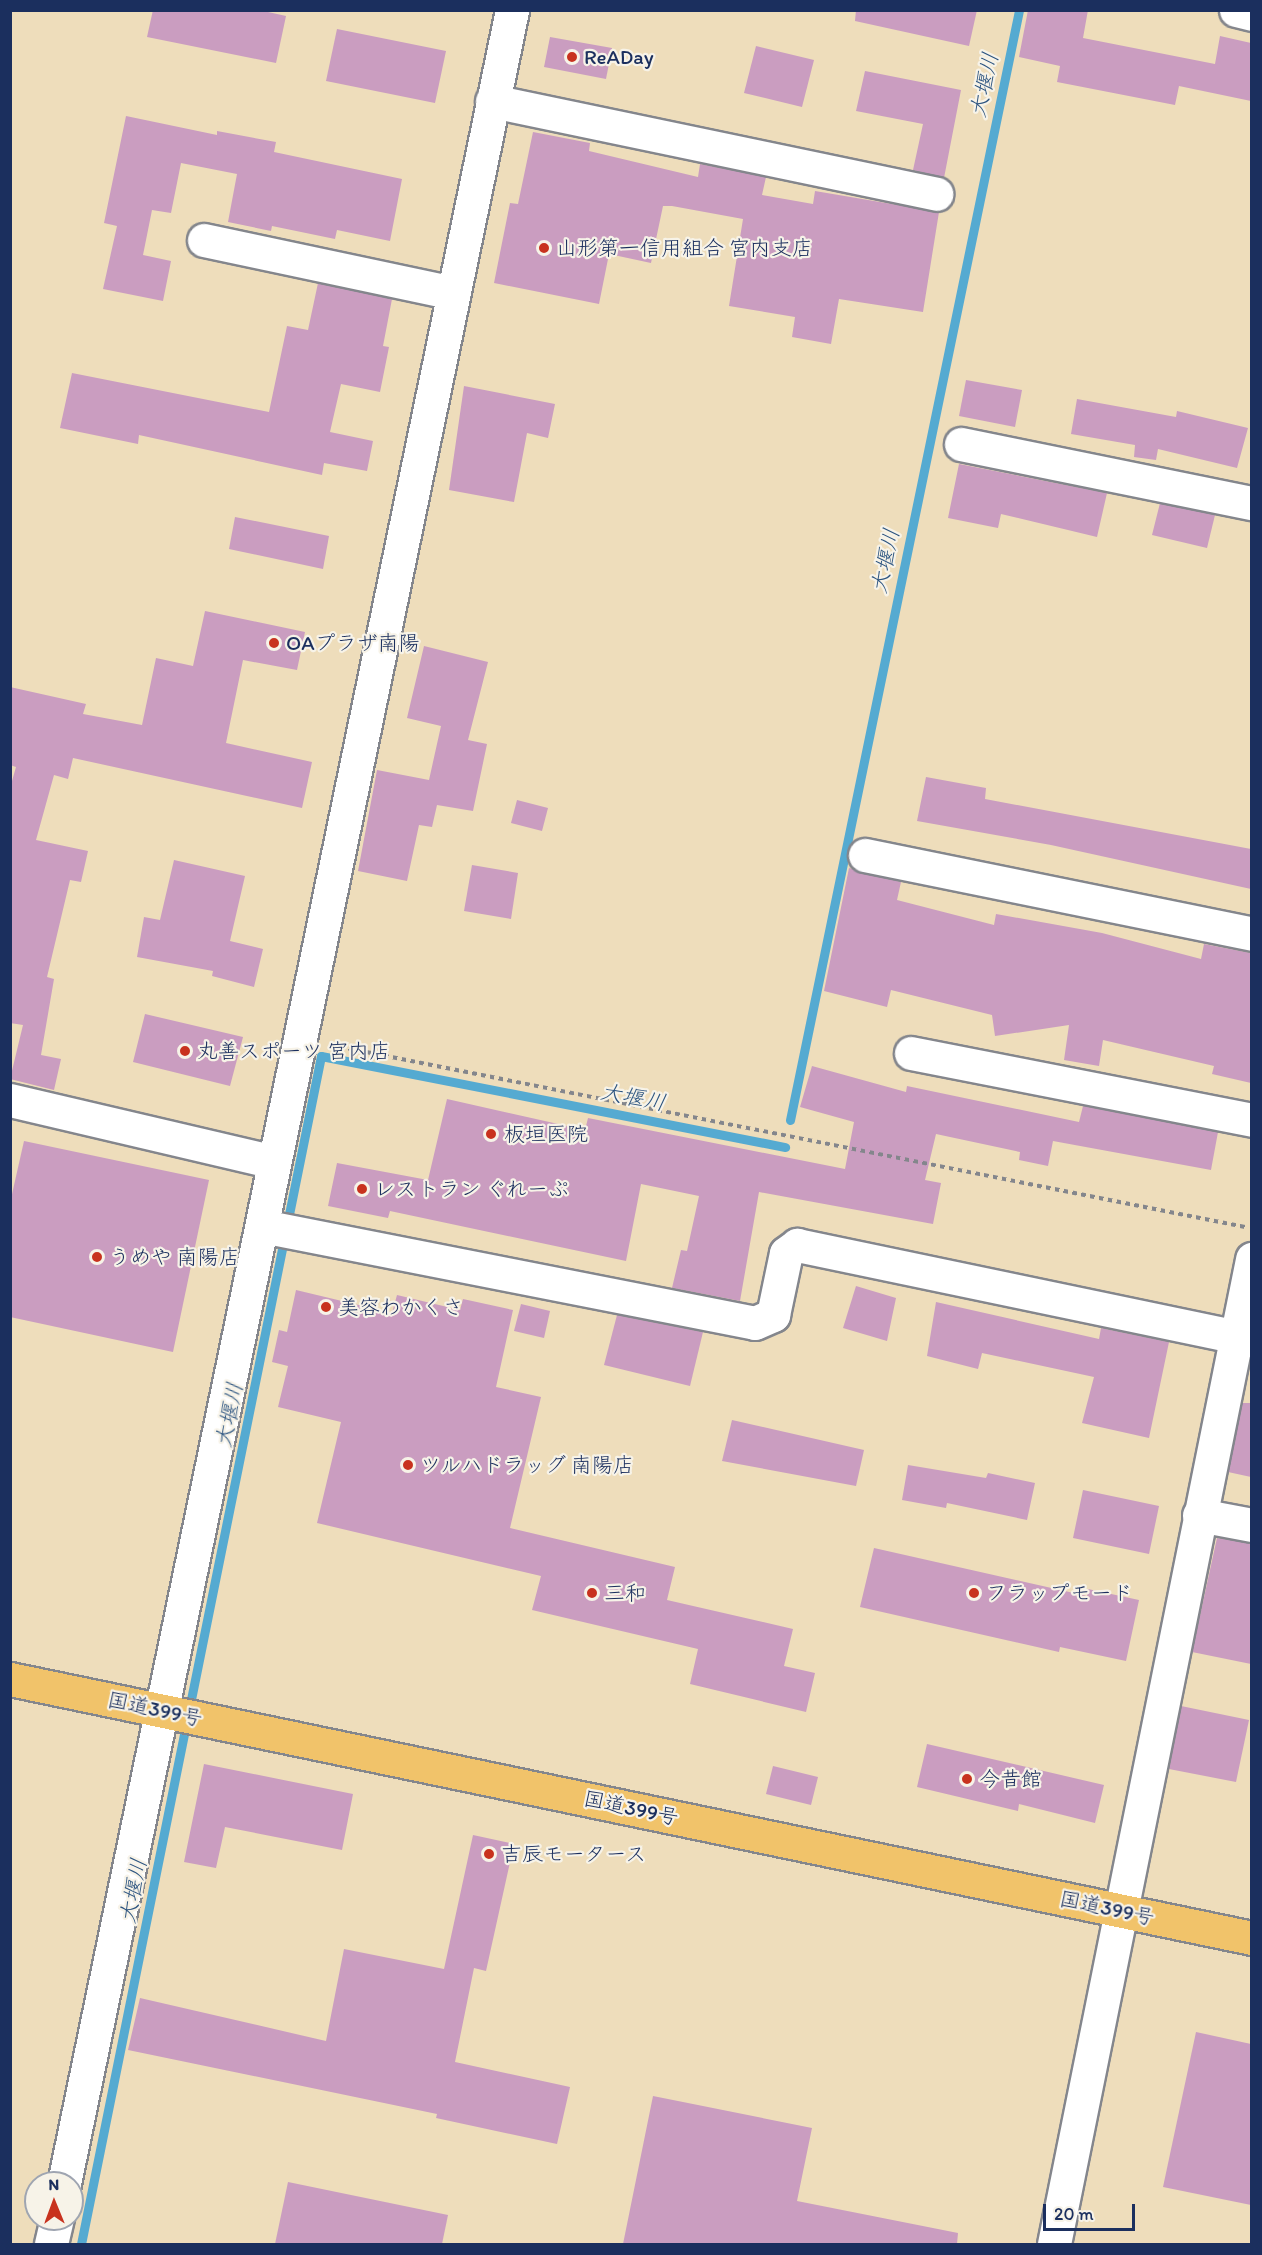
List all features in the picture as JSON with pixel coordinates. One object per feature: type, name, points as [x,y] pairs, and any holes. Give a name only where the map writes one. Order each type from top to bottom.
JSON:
[{"type":"highway","name":"国道399号","points":[[10,1679],[1251,1938]]},
{"type":"street","points":[[67,2171],[512,10]]},
{"type":"street","points":[[1236,10],[1251,14]]},
{"type":"street","points":[[492,101],[936,194]]},
{"type":"street","points":[[204,240],[453,293]]},
{"type":"street","points":[[961,444],[1251,503]]},
{"type":"street","points":[[865,855],[1251,934]]},
{"type":"street","points":[[911,1053],[1251,1120]]},
{"type":"street","points":[[10,1100],[274,1161]]},
{"type":"street","points":[[262,1226],[755,1323],[773,1315],[786,1253],[797,1245],[1244,1338]]},
{"type":"street","points":[[1054,2244],[1199,1515],[1244,1338],[1251,1259]]},
{"type":"street","points":[[1199,1515],[1251,1526]]},
{"type":"path","points":[[300,1038],[1251,1228]]},
{"type":"building","points":[[153,10],[259,10],[286,16],[276,63],[147,37]]},
{"type":"building","points":[[856,10],[977,10],[969,46],[855,21]]},
{"type":"building","points":[[1028,10],[1088,10],[1083,38],[1215,64],[1220,36],[1251,43],[1251,101],[1179,86],[1175,105],[1057,82],[1060,66],[1019,57]]},
{"type":"building","points":[[337,29],[446,51],[435,103],[326,81]]},
{"type":"building","points":[[550,37],[612,48],[606,79],[544,67]]},
{"type":"building","points":[[756,46],[814,60],[802,107],[744,93]]},
{"type":"building","points":[[865,71],[961,90],[944,178],[913,170],[923,124],[856,111]]},
{"type":"building","points":[[126,116],[217,135],[217,131],[276,142],[274,152],[402,179],[390,241],[337,230],[335,239],[272,226],[271,231],[228,222],[237,174],[181,163],[171,213],[152,210],[143,255],[171,261],[163,301],[103,289],[117,226],[104,223]]},
{"type":"building","points":[[533,132],[590,143],[589,151],[698,177],[700,164],[766,177],[762,195],[813,204],[815,191],[939,212],[923,312],[839,299],[831,344],[792,337],[795,317],[729,306],[743,219],[672,206],[663,206],[651,263],[609,254],[599,304],[494,283],[510,203],[518,204]]},
{"type":"building","points":[[318,283],[392,299],[383,346],[389,347],[380,392],[341,384],[330,432],[373,441],[367,471],[324,463],[322,475],[139,435],[138,444],[60,428],[72,373],[269,412],[287,326],[308,330]]},
{"type":"building","points":[[966,380],[1022,390],[1015,427],[959,416]]},
{"type":"building","points":[[464,386],[555,404],[548,438],[527,433],[514,502],[449,490]]},
{"type":"building","points":[[1077,399],[1176,417],[1177,411],[1248,428],[1237,468],[1158,449],[1156,460],[1134,457],[1135,445],[1071,434]]},
{"type":"building","points":[[959,464],[1107,493],[1097,537],[1001,514],[998,528],[948,518]]},
{"type":"building","points":[[1160,503],[1215,515],[1207,548],[1152,535]]},
{"type":"building","points":[[235,517],[329,536],[323,569],[229,549]]},
{"type":"building","points":[[205,611],[305,632],[297,670],[243,660],[226,743],[312,762],[302,808],[73,758],[68,779],[54,775],[36,840],[88,851],[81,882],[70,880],[47,977],[54,979],[41,1055],[61,1059],[54,1090],[10,1079],[23,1025],[10,1023],[10,788],[16,767],[10,765],[10,687],[86,704],[83,714],[142,725],[156,658],[193,666]]},
{"type":"building","points":[[424,646],[488,662],[468,740],[487,744],[473,811],[437,805],[432,827],[419,825],[407,881],[358,871],[377,770],[429,780],[441,726],[407,718]]},
{"type":"building","points":[[926,777],[986,788],[985,799],[1251,849],[1251,889],[1051,845],[917,821]]},
{"type":"building","points":[[517,800],[548,808],[542,831],[511,823]]},
{"type":"building","points":[[174,860],[245,876],[230,941],[263,949],[254,987],[212,976],[213,971],[137,957],[144,917],[160,920]]},
{"type":"building","points":[[472,865],[518,873],[511,919],[464,911]]},
{"type":"building","points":[[849,868],[901,882],[897,900],[994,925],[996,914],[1102,933],[1201,959],[1204,944],[1251,953],[1251,1083],[1212,1074],[1214,1066],[1103,1040],[1099,1066],[1064,1060],[1069,1025],[995,1036],[992,1015],[891,990],[887,1007],[824,991]]},
{"type":"building","points":[[145,1014],[243,1037],[230,1086],[133,1062]]},
{"type":"building","points":[[812,1066],[906,1092],[907,1086],[1079,1122],[1083,1106],[1218,1132],[1211,1170],[1053,1141],[1048,1166],[1019,1160],[1020,1152],[936,1134],[925,1180],[941,1183],[933,1224],[759,1192],[740,1301],[672,1288],[681,1250],[687,1251],[699,1196],[641,1184],[626,1261],[390,1211],[388,1218],[328,1206],[337,1163],[428,1180],[447,1099],[585,1130],[588,1118],[845,1169],[854,1122],[800,1107]]},
{"type":"building","points":[[24,1141],[209,1180],[173,1352],[10,1317],[10,1203]]},
{"type":"building","points":[[856,1286],[896,1298],[887,1341],[843,1328]]},
{"type":"building","points":[[296,1290],[392,1313],[397,1295],[460,1310],[463,1299],[513,1310],[496,1387],[541,1397],[510,1528],[675,1567],[667,1600],[793,1629],[784,1666],[815,1673],[806,1712],[690,1684],[698,1649],[532,1610],[541,1576],[317,1523],[341,1422],[278,1407],[288,1366],[272,1362],[279,1330],[287,1332]]},
{"type":"building","points":[[936,1302],[1099,1339],[1101,1328],[1169,1342],[1149,1438],[1082,1423],[1094,1377],[982,1353],[978,1369],[927,1356]]},
{"type":"building","points":[[521,1304],[550,1311],[544,1338],[514,1331]]},
{"type":"building","points":[[617,1315],[703,1332],[690,1386],[604,1365]]},
{"type":"building","points":[[1242,1403],[1251,1403],[1251,1477],[1228,1472]]},
{"type":"building","points":[[732,1420],[864,1450],[856,1486],[722,1461]]},
{"type":"building","points":[[908,1465],[986,1478],[988,1473],[1035,1483],[1027,1520],[947,1503],[946,1508],[902,1500]]},
{"type":"building","points":[[1083,1490],[1159,1506],[1149,1554],[1073,1538]]},
{"type":"building","points":[[1217,1538],[1251,1543],[1251,1664],[1192,1652]]},
{"type":"building","points":[[874,1548],[1087,1596],[1088,1589],[1139,1600],[1126,1661],[1060,1647],[1059,1652],[860,1607]]},
{"type":"building","points":[[1181,1706],[1249,1720],[1236,1782],[1169,1769]]},
{"type":"building","points":[[927,1744],[1104,1785],[1095,1823],[1019,1804],[1018,1811],[917,1787]]},
{"type":"building","points":[[204,1764],[353,1794],[342,1850],[225,1827],[216,1868],[184,1862]]},
{"type":"building","points":[[773,1766],[818,1777],[811,1805],[766,1794]]},
{"type":"building","points":[[473,1835],[514,1844],[486,1971],[474,1968],[455,2062],[570,2087],[557,2144],[436,2118],[437,2114],[128,2050],[140,1998],[326,2041],[344,1949],[444,1969]]},
{"type":"building","points":[[1196,2032],[1251,2044],[1251,2205],[1163,2187]]},
{"type":"building","points":[[653,2096],[812,2128],[797,2201],[958,2233],[957,2244],[623,2244]]},
{"type":"building","points":[[288,2182],[448,2215],[442,2244],[275,2244]]},
{"type":"waterway","name":"大堰川","points":[[790,1120],[1019,10]]},
{"type":"waterway","name":"大堰川","points":[[81,2244],[321,1056],[785,1147]]},
{"type":"place","name":"ReADay","points":[[572,57]]},
{"type":"place","name":"山形第一信用組合 宮内支店","points":[[544,248]]},
{"type":"place","name":"OAプラザ南陽","points":[[274,643]]},
{"type":"place","name":"丸善スポーツ 宮内店","points":[[185,1051]]},
{"type":"place","name":"板垣医院","points":[[491,1134]]},
{"type":"place","name":"レストラン ぐれーぷ","points":[[362,1189]]},
{"type":"place","name":"うめや 南陽店","points":[[97,1257]]},
{"type":"place","name":"美容わかくさ","points":[[326,1307]]},
{"type":"place","name":"ツルハドラッグ 南陽店","points":[[408,1465]]},
{"type":"place","name":"三和","points":[[592,1593]]},
{"type":"place","name":"フラップモード","points":[[974,1593]]},
{"type":"place","name":"今昔館","points":[[967,1779]]},
{"type":"place","name":"吉辰モータース","points":[[489,1854]]}]
